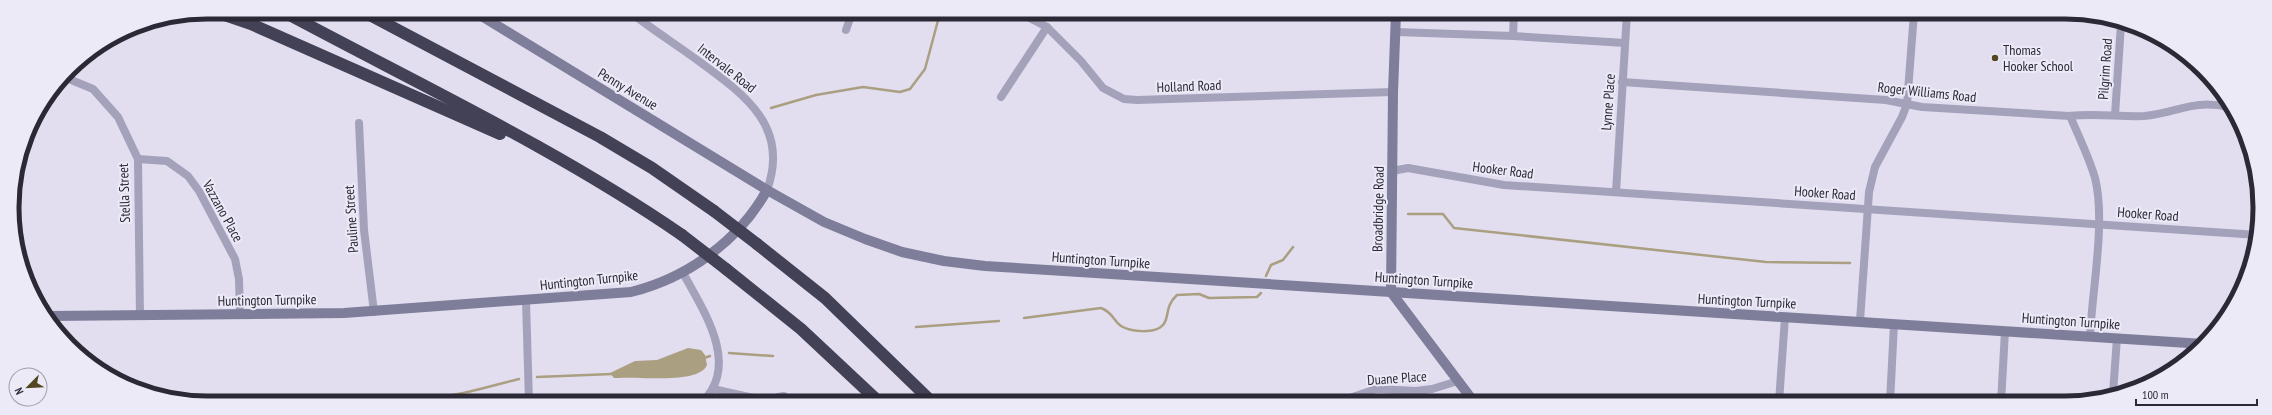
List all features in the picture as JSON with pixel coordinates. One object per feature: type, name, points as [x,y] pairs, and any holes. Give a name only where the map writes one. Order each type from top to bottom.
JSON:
[{"type":"highway","points":[[236,19],[251,24]]},
{"type":"highway","points":[[240,19],[572,166]]},
{"type":"highway","points":[[297,19],[572,166],[639,206],[682,235],[802,328],[874,396]]},
{"type":"highway","points":[[377,19],[454,61],[600,136],[652,168],[714,211],[825,298],[926,396]]},
{"type":"highway","points":[[394,19],[426,38],[454,61]]},
{"type":"main road","name":"Penny Avenue","points":[[486,19],[767,190]]},
{"type":"main road","name":"Broadbridge Road","points":[[1390,292],[1393,92],[1396,19]]},
{"type":"main road","name":"Huntington Turnpike","points":[[54,316],[374,312],[631,292],[663,282],[683,273],[722,244],[752,213],[767,190],[824,222],[902,252],[944,261],[985,266],[2195,343]]},
{"type":"main road","points":[[1390,292],[1469,396]]},
{"type":"street","name":"Intervale Road","points":[[642,19],[725,80],[750,101],[758,112],[768,133],[773,152],[772,176],[767,190]]},
{"type":"street","points":[[846,30],[850,19]]},
{"type":"street","name":"Holland Road","points":[[1032,19],[1047,27],[1081,61],[1104,88],[1124,99],[1138,100],[1393,92]]},
{"type":"street","points":[[1513,36],[1514,19]]},
{"type":"street","name":"Lynne Place","points":[[1616,192],[1627,19]]},
{"type":"street","points":[[1860,322],[1866,209],[1874,168],[1902,117],[1907,104],[1914,19]]},
{"type":"street","points":[[1001,97],[1047,27]]},
{"type":"street","name":"Pilgrim Road","points":[[2114,115],[2121,28]]},
{"type":"street","points":[[1396,32],[1513,36],[1625,43]]},
{"type":"street","name":"Stella Street","points":[[69,79],[93,89],[113,111],[118,117],[138,159],[140,316]]},
{"type":"street","name":"Roger Williams Road","points":[[1622,82],[1886,100],[1907,104],[2070,116],[2087,114],[2152,115],[2182,106],[2202,104],[2224,107]]},
{"type":"street","points":[[2070,116],[2085,148],[2095,180],[2098,224],[2090,336]]},
{"type":"street","name":"Pauline Street","points":[[359,123],[364,230],[374,312]]},
{"type":"street","name":"Vazzano Place","points":[[138,159],[167,161],[188,176],[200,191],[234,259],[239,280],[240,314]]},
{"type":"street","name":"Hooker Road","points":[[1392,171],[1408,168],[1504,185],[2251,234]]},
{"type":"street","points":[[683,273],[715,338],[719,367],[713,389],[707,396]]},
{"type":"street","points":[[526,301],[529,396]]},
{"type":"street","points":[[1779,396],[1784,317]]},
{"type":"street","points":[[1890,396],[1894,324]]},
{"type":"street","points":[[2001,396],[2005,331]]},
{"type":"street","points":[[2113,390],[2117,338]]},
{"type":"street","name":"Duane Place","points":[[1357,396],[1376,390],[1421,390],[1458,381]]},
{"type":"street","points":[[713,389],[745,396]]},
{"type":"shaded area","points":[[688,348],[701,350],[705,355],[707,365],[702,371],[692,375],[666,378],[614,378],[610,373],[635,361],[657,360]]},
{"type":"waterway","points":[[771,108],[816,95],[863,87],[900,92],[910,89],[925,69],[938,19]]},
{"type":"waterway","points":[[1408,214],[1443,214],[1454,228],[1766,262],[1850,263]]},
{"type":"waterway","points":[[1266,276],[1271,265],[1283,260],[1293,247]]},
{"type":"waterway","points":[[1024,318],[1101,308],[1108,312],[1116,322],[1125,328],[1137,331],[1149,331],[1163,325],[1170,304],[1177,295],[1199,294],[1209,298],[1257,297],[1261,293]]},
{"type":"waterway","points":[[916,327],[999,321]]},
{"type":"waterway","points":[[729,353],[773,356]]},
{"type":"waterway","points":[[704,358],[710,356]]},
{"type":"waterway","points":[[537,377],[612,374]]},
{"type":"waterway","points":[[446,396],[519,379]]},
{"type":"waterway","points":[[398,396],[403,396]]},
{"type":"waterway","points":[[403,396],[408,396]]},
{"type":"place","name":"Thomas Hooker School","points":[[1995,58]]}]
